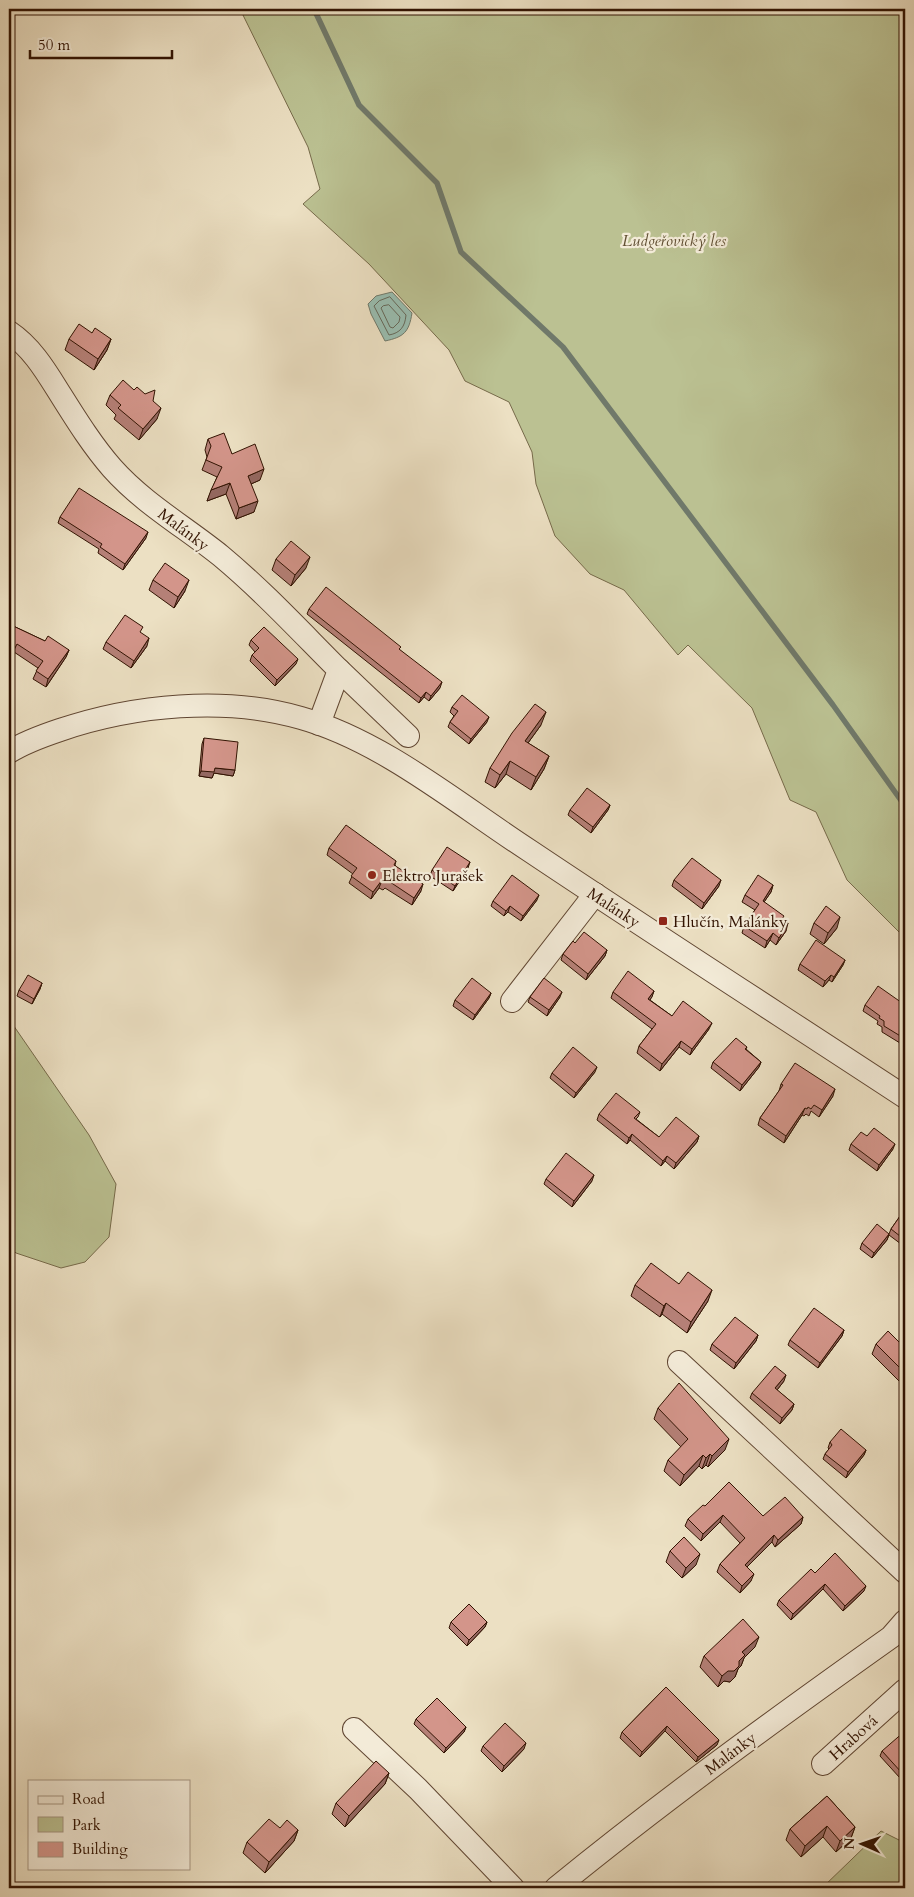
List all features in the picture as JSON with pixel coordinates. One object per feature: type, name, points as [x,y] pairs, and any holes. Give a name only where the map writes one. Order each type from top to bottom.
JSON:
[{"type":"street","name":"Malánky","points":[[9,332],[22,341],[45,369],[89,438],[111,467],[130,487],[243,575],[408,736]]},
{"type":"street","points":[[319,724],[339,670]]},
{"type":"street","name":"Malánky","points":[[9,752],[31,740],[90,720],[161,708],[217,705],[284,714],[319,724],[382,754],[434,786],[905,1097]]},
{"type":"street","points":[[512,1001],[595,894]]},
{"type":"street","points":[[679,1362],[905,1572]]},
{"type":"street","name":"Malánky","points":[[556,1888],[627,1830],[891,1637],[905,1621]]},
{"type":"street","name":"Hrabová","points":[[823,1764],[905,1690]]},
{"type":"street","points":[[354,1729],[418,1788],[513,1888]]},
{"type":"green space","name":"Ludgeřovický les","points":[[240,9],[905,9],[905,938],[847,880],[816,812],[790,800],[752,708],[688,645],[678,655],[624,590],[590,574],[555,536],[536,484],[532,452],[509,402],[465,381],[449,350],[369,264],[303,204],[320,189],[308,147]]},
{"type":"green space","points":[[9,1019],[89,1135],[116,1184],[109,1237],[85,1262],[61,1268],[16,1253],[9,1247]]},
{"type":"green space","points":[[881,1831],[905,1843],[905,1888],[822,1888]]},
{"type":"water","points":[[392,292],[412,313],[409,325],[404,333],[397,338],[385,341],[368,304],[376,296]]},
{"type":"building","points":[[79,324],[92,333],[95,328],[111,339],[98,359],[69,339]]},
{"type":"building","points":[[123,380],[134,390],[137,387],[145,394],[155,390],[153,401],[161,408],[143,429],[118,408],[121,405],[110,395]]},
{"type":"building","points":[[224,433],[232,454],[255,444],[264,469],[248,476],[258,501],[239,508],[230,483],[211,490],[222,467],[206,460],[211,446],[208,439]]},
{"type":"building","points":[[79,488],[148,532],[125,564],[100,547],[102,544],[60,517]]},
{"type":"building","points":[[291,541],[310,557],[295,575],[276,559]]},
{"type":"building","points":[[165,563],[189,580],[178,597],[153,580]]},
{"type":"building","points":[[326,587],[401,647],[399,649],[442,682],[431,696],[426,692],[421,698],[309,609]]},
{"type":"building","points":[[125,615],[143,627],[140,632],[149,638],[134,661],[106,642]]},
{"type":"building","points":[[9,624],[45,641],[48,636],[69,650],[48,679],[36,671],[43,661],[17,644],[9,660]]},
{"type":"building","points":[[264,627],[298,659],[277,680],[252,655],[259,648],[251,640]]},
{"type":"building","points":[[462,695],[489,717],[471,739],[450,722],[458,711],[452,707]]},
{"type":"building","points":[[535,704],[546,712],[525,741],[549,756],[536,777],[510,761],[500,775],[490,768],[512,733]]},
{"type":"building","points":[[204,738],[238,742],[235,770],[215,768],[214,772],[201,771]]},
{"type":"building","points":[[587,788],[610,805],[593,827],[570,810]]},
{"type":"building","points":[[346,825],[396,861],[394,865],[423,884],[414,898],[387,880],[385,883],[382,880],[373,892],[351,876],[357,868],[329,848]]},
{"type":"building","points":[[447,847],[470,862],[455,886],[432,870]]},
{"type":"building","points":[[692,858],[721,880],[704,903],[674,880]]},
{"type":"building","points":[[512,875],[539,895],[523,916],[510,906],[506,911],[493,901]]},
{"type":"building","points":[[758,875],[773,885],[763,901],[784,916],[782,919],[788,923],[779,938],[773,933],[767,941],[744,926],[759,904],[745,895]]},
{"type":"building","points":[[826,906],[840,917],[828,933],[814,923]]},
{"type":"building","points":[[584,932],[607,950],[588,974],[563,954],[573,941],[575,943]]},
{"type":"building","points":[[816,940],[845,960],[834,977],[831,975],[825,981],[800,964]]},
{"type":"building","points":[[628,971],[654,991],[648,999],[672,1016],[683,1001],[712,1023],[692,1049],[681,1041],[662,1064],[639,1046],[656,1024],[613,992]]},
{"type":"building","points":[[28,975],[42,983],[34,999],[19,990]]},
{"type":"building","points":[[472,978],[491,993],[475,1015],[455,1000]]},
{"type":"building","points":[[544,978],[562,992],[549,1010],[530,997]]},
{"type":"building","points":[[878,986],[905,1005],[905,1032],[902,1037],[884,1026],[884,1021],[879,1018],[880,1016],[865,1005]]},
{"type":"building","points":[[736,1038],[747,1047],[745,1049],[761,1062],[742,1085],[713,1062]]},
{"type":"building","points":[[573,1047],[597,1067],[576,1093],[552,1073]]},
{"type":"building","points":[[795,1063],[835,1089],[822,1110],[814,1105],[811,1109],[805,1108],[786,1136],[760,1118],[783,1085],[781,1084]]},
{"type":"building","points":[[616,1093],[640,1112],[634,1118],[659,1137],[676,1117],[699,1136],[676,1163],[667,1156],[663,1161],[632,1134],[629,1138],[599,1114]]},
{"type":"building","points":[[874,1128],[895,1144],[879,1165],[851,1144],[861,1132],[867,1136]]},
{"type":"building","points":[[566,1153],[594,1175],[574,1201],[546,1179]]},
{"type":"building","points":[[905,1209],[905,1240],[891,1229]]},
{"type":"building","points":[[877,1224],[889,1234],[874,1253],[862,1243]]},
{"type":"building","points":[[651,1263],[679,1284],[688,1272],[712,1290],[691,1322],[666,1303],[664,1306],[635,1285]]},
{"type":"building","points":[[814,1308],[844,1330],[820,1363],[790,1340]]},
{"type":"building","points":[[735,1317],[758,1335],[736,1363],[712,1344]]},
{"type":"building","points":[[888,1331],[900,1343],[905,1338],[905,1373],[876,1344]]},
{"type":"building","points":[[775,1366],[786,1375],[775,1388],[794,1404],[782,1418],[752,1393]]},
{"type":"building","points":[[679,1383],[729,1439],[712,1456],[710,1454],[706,1458],[703,1455],[684,1475],[668,1460],[688,1439],[658,1408]]},
{"type":"building","points":[[841,1429],[866,1450],[848,1472],[825,1454],[832,1445],[830,1442]]},
{"type":"building","points":[[729,1482],[763,1516],[785,1497],[803,1517],[778,1540],[774,1535],[745,1565],[754,1574],[742,1586],[720,1564],[745,1538],[723,1515],[703,1534],[688,1519],[703,1505],[705,1506]]},
{"type":"building","points":[[684,1537],[700,1554],[686,1568],[670,1551]]},
{"type":"building","points":[[835,1553],[866,1586],[845,1606],[825,1584],[793,1614],[779,1600],[811,1569],[815,1573]]},
{"type":"building","points":[[469,1604],[487,1622],[469,1640],[451,1622]]},
{"type":"building","points":[[743,1619],[759,1637],[742,1652],[745,1655],[739,1661],[739,1666],[734,1671],[728,1671],[722,1676],[704,1656]]},
{"type":"building","points":[[666,1687],[719,1740],[698,1757],[667,1726],[642,1752],[622,1732]]},
{"type":"building","points":[[437,1698],[466,1727],[446,1748],[416,1719]]},
{"type":"building","points":[[505,1723],[526,1743],[504,1766],[483,1746]]},
{"type":"building","points":[[905,1731],[905,1770],[902,1773],[882,1751]]},
{"type":"building","points":[[376,1761],[389,1773],[349,1816],[336,1803]]},
{"type":"building","points":[[827,1796],[855,1827],[840,1841],[827,1826],[805,1846],[790,1829]]},
{"type":"building","points":[[269,1819],[280,1828],[287,1820],[298,1830],[269,1862],[247,1842]]},
{"type":"waterway","points":[[314,9],[359,105],[437,183],[461,252],[563,347],[833,705],[905,806]]},
{"type":"place","name":"Elektro Jurašek","points":[[372,875]]},
{"type":"place","name":"Hlučín, Malánky","points":[[663,921]]}]
